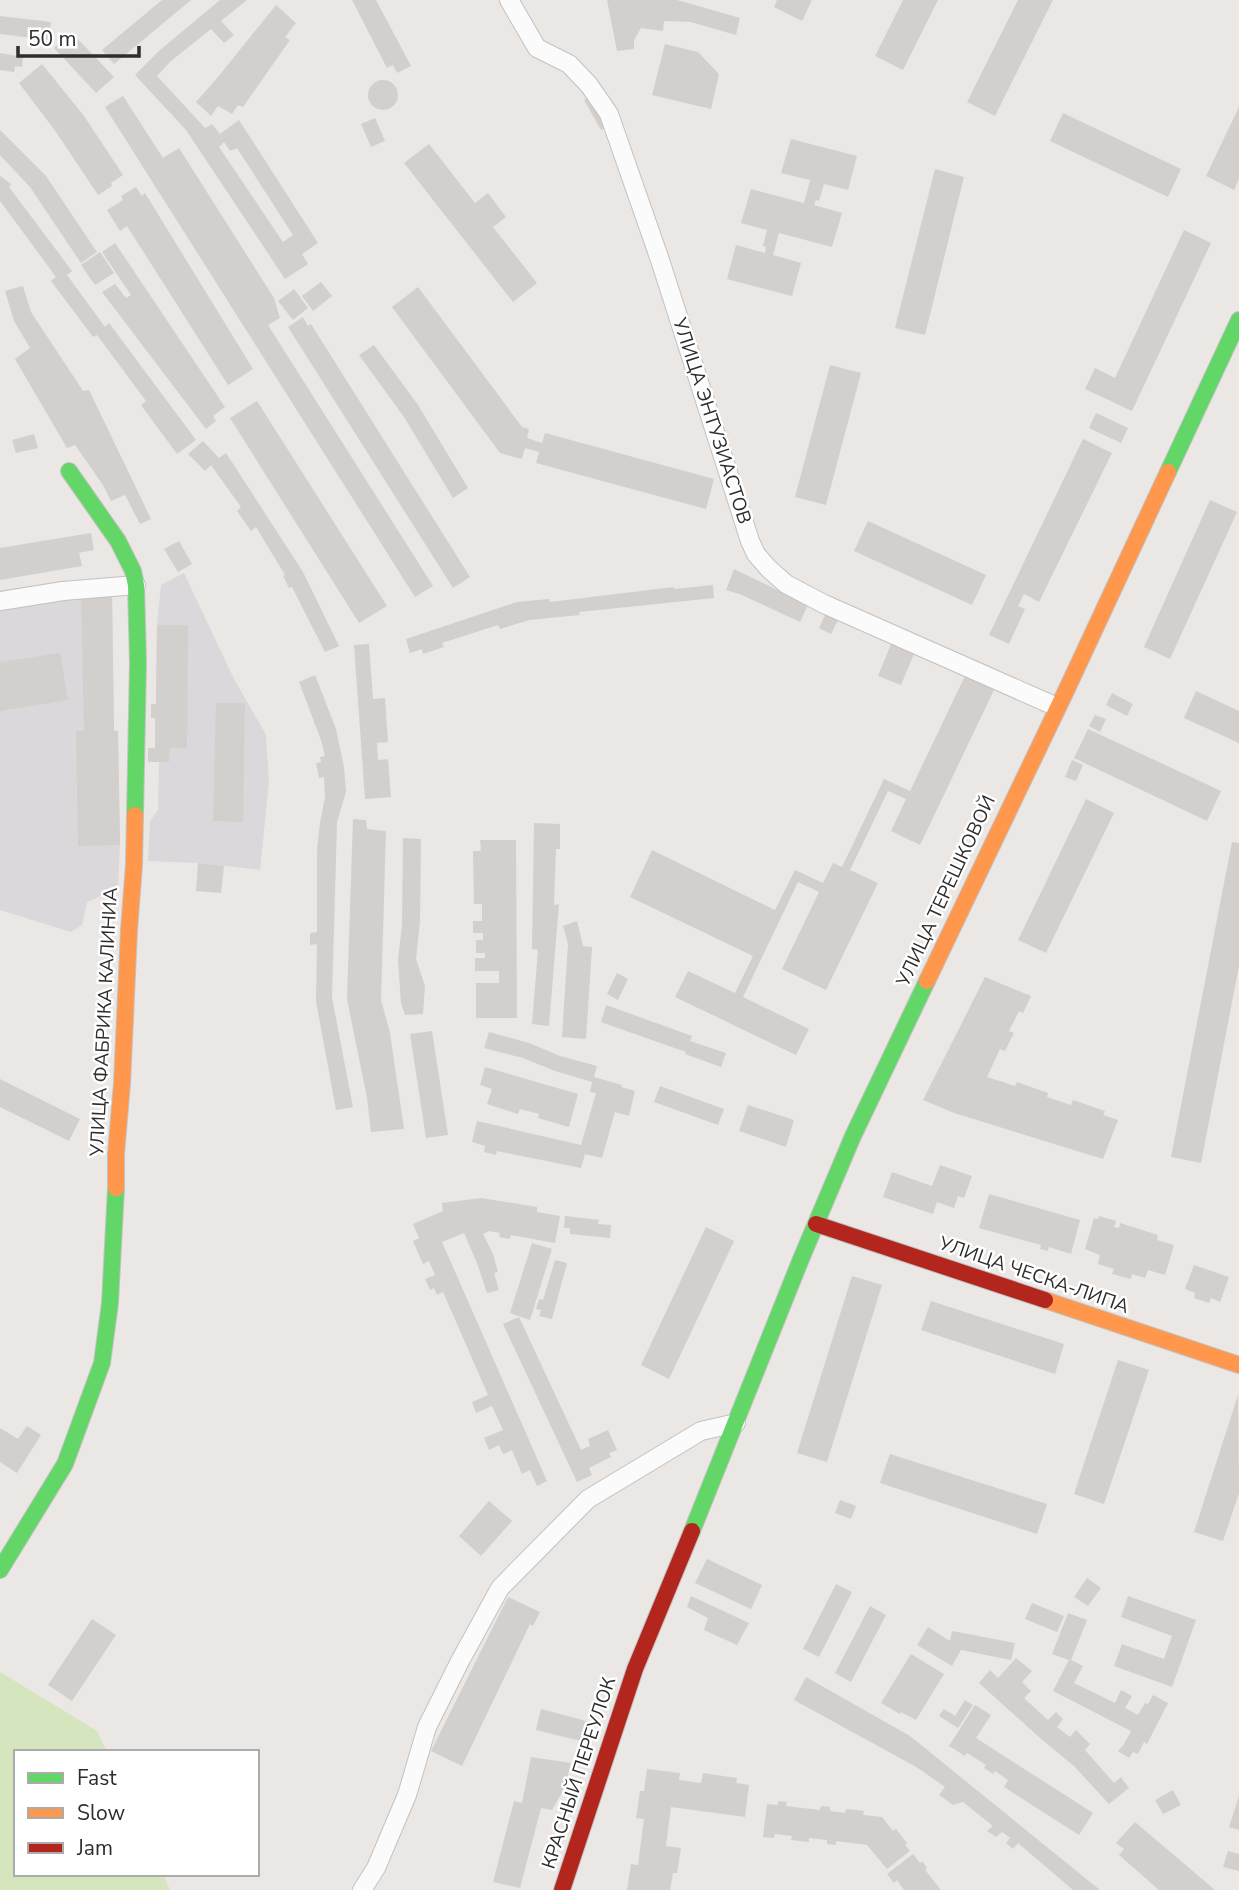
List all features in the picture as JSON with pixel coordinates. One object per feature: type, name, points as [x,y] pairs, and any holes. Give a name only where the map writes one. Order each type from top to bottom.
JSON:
[{"type":"main road","name":"УЛИЦА ТЕРЕШКОВОЙ","points":[[708,1489],[853,1136],[1056,707],[1071,681],[1239,320]]},
{"type":"main road","name":"УЛИЦА ФАБРИКА КАЛИНИА","points":[[0,1570],[65,1464],[102,1363],[116,1203],[116,1154],[134,866],[138,663],[135,577],[121,545],[69,471]]},
{"type":"main road","name":"УЛИЦА ЧЕСКА-ЛИПА","points":[[816,1224],[1239,1365]]},
{"type":"main road","name":"КРАСНЫЙ ПЕРЕУЛОК","points":[[562,1890],[635,1669],[708,1489]]},
{"type":"street","name":"УЛИЦА ЭНТУЗИАСТОВ","points":[[509,0],[537,47],[569,64],[589,85],[609,114],[660,260],[756,554],[786,584],[824,604],[1056,707]]},
{"type":"street","points":[[0,601],[63,591],[135,585]]},
{"type":"street","points":[[362,1890],[376,1868],[407,1795],[427,1727],[499,1588],[588,1499],[701,1431],[736,1423]]},
{"type":"shaded area","points":[[184,573],[233,677],[266,735],[269,782],[260,870],[148,861],[150,821],[158,810],[159,762],[151,704],[156,704],[157,625],[161,585]]},
{"type":"shaded area","points":[[112,594],[114,730],[118,731],[118,888],[87,902],[82,925],[71,932],[0,910],[0,607]]},
{"type":"green space","points":[[0,1672],[97,1731],[106,1750],[14,1750],[14,1876],[164,1876],[170,1890],[0,1890]]},
{"type":"building","points":[[162,0],[191,0],[114,64],[102,50]]},
{"type":"building","points":[[220,0],[247,0],[221,21],[234,35],[224,43],[211,29],[171,61],[157,76],[205,128],[212,124],[220,134],[239,120],[318,243],[302,254],[308,264],[285,279],[186,130],[135,75],[160,50]],"holes":[[[224,142],[230,151],[237,148],[293,235],[283,242],[219,147]]]},
{"type":"building","points":[[352,0],[376,0],[411,66],[397,73],[393,65],[387,68]]},
{"type":"building","points":[[607,0],[677,0],[740,18],[736,35],[691,22],[664,21],[663,31],[641,28],[634,40],[634,49],[617,51]]},
{"type":"building","points":[[777,0],[812,0],[802,21],[774,7]]},
{"type":"building","points":[[903,0],[938,0],[903,70],[875,56]]},
{"type":"building","points":[[1018,0],[1053,0],[995,116],[967,102]]},
{"type":"building","points":[[276,5],[296,23],[285,37],[290,40],[243,107],[238,105],[232,114],[218,106],[211,116],[196,102]]},
{"type":"building","points":[[0,16],[51,22],[49,40],[0,34]]},
{"type":"building","points":[[71,32],[114,77],[96,93],[54,48]]},
{"type":"building","points":[[665,44],[698,52],[719,74],[711,109],[652,95]]},
{"type":"building","points":[[0,53],[23,57],[22,67],[15,66],[14,72],[0,70]]},
{"type":"building","points":[[42,64],[84,116],[123,175],[98,195],[19,83]]},
{"type":"building","points":[[383,80],[393,85],[398,95],[393,105],[383,110],[373,105],[368,95],[373,85]]},
{"type":"building","points":[[593,95],[609,125],[601,130],[584,100]]},
{"type":"building","points":[[123,96],[163,158],[179,148],[274,298],[280,318],[268,325],[433,586],[415,597],[105,107]]},
{"type":"building","points":[[1239,107],[1239,179],[1234,190],[1206,176]]},
{"type":"building","points":[[1063,113],[1181,169],[1168,197],[1050,141]]},
{"type":"building","points":[[375,118],[385,141],[371,147],[361,124]]},
{"type":"building","points":[[0,130],[46,176],[97,252],[81,263],[30,187],[0,155]]},
{"type":"building","points":[[791,139],[857,156],[848,190],[824,184],[819,201],[816,200],[814,205],[842,213],[832,247],[779,233],[773,255],[801,263],[792,296],[727,279],[736,245],[765,253],[766,247],[763,246],[767,230],[741,223],[751,189],[804,203],[810,180],[781,173]]},
{"type":"building","points":[[429,144],[475,203],[488,193],[506,217],[493,227],[537,283],[513,302],[404,163]]},
{"type":"building","points":[[935,169],[964,177],[925,335],[895,328]]},
{"type":"building","points":[[0,176],[11,184],[9,187],[72,271],[67,275],[105,327],[109,323],[196,440],[177,454],[141,405],[146,401],[97,335],[93,337],[51,281],[56,277],[0,201]]},
{"type":"building","points":[[136,187],[142,196],[145,193],[253,369],[228,385],[127,226],[120,231],[107,210],[123,200],[121,196]]},
{"type":"building","points":[[1184,230],[1211,243],[1132,411],[1085,389],[1095,368],[1115,378]]},
{"type":"building","points":[[115,243],[225,407],[213,416],[216,421],[206,429],[102,292],[115,284],[126,298],[131,295],[102,252]]},
{"type":"building","points":[[100,252],[114,273],[95,285],[81,265]]},
{"type":"building","points":[[321,282],[332,296],[313,311],[302,296]]},
{"type":"building","points":[[23,286],[31,312],[83,391],[89,390],[151,519],[140,524],[125,495],[111,501],[75,445],[67,448],[15,359],[30,348],[14,321],[5,291]]},
{"type":"building","points":[[418,287],[522,427],[529,429],[527,438],[542,443],[545,433],[714,479],[706,509],[536,463],[539,452],[525,448],[522,459],[500,453],[392,307]]},
{"type":"building","points":[[294,289],[308,308],[293,320],[278,301]]},
{"type":"building","points":[[303,317],[308,326],[311,324],[470,577],[453,588],[288,327]]},
{"type":"building","points":[[374,345],[418,405],[468,488],[453,498],[404,417],[359,355]]},
{"type":"building","points":[[830,365],[861,373],[826,505],[795,497]]},
{"type":"building","points":[[257,401],[387,606],[359,623],[230,418]]},
{"type":"building","points":[[1096,413],[1128,428],[1121,443],[1089,428]]},
{"type":"building","points":[[34,434],[38,448],[16,453],[12,440]]},
{"type":"building","points":[[1083,439],[1112,453],[1039,602],[1024,594],[1018,606],[1025,609],[1009,644],[989,635]]},
{"type":"building","points":[[203,441],[219,458],[226,453],[303,572],[339,646],[325,652],[292,587],[289,588],[283,576],[285,575],[256,527],[251,531],[237,511],[241,507],[211,465],[205,471],[188,454]]},
{"type":"building","points":[[1210,500],[1237,512],[1170,659],[1144,647]]},
{"type":"building","points":[[868,521],[986,575],[972,605],[854,551]]},
{"type":"building","points":[[91,533],[94,550],[79,553],[82,566],[0,580],[0,548]]},
{"type":"building","points":[[179,541],[192,564],[178,572],[164,549]]},
{"type":"building","points":[[734,569],[808,605],[800,622],[726,590]]},
{"type":"building","points":[[713,585],[714,598],[579,612],[580,615],[529,620],[500,629],[498,625],[442,643],[444,647],[423,654],[422,649],[410,653],[406,639],[517,602],[549,599],[550,602]]},
{"type":"building","points":[[112,594],[114,731],[118,731],[120,845],[78,846],[76,731],[84,731],[81,595]]},
{"type":"building","points":[[825,615],[838,620],[831,634],[819,628]]},
{"type":"building","points":[[157,625],[188,625],[187,748],[170,748],[169,762],[148,762],[148,748],[155,748],[155,718],[151,718],[151,704],[156,704]]},
{"type":"building","points":[[369,644],[373,699],[385,698],[388,742],[377,743],[378,760],[388,759],[391,797],[365,799],[354,645]]},
{"type":"building","points":[[891,644],[914,654],[901,685],[878,676]]},
{"type":"building","points":[[60,653],[68,700],[0,711],[0,662]]},
{"type":"building","points":[[315,675],[336,729],[346,792],[337,822],[332,998],[353,1107],[336,1110],[316,1001],[317,944],[310,945],[310,933],[317,932],[317,850],[325,797],[324,777],[319,778],[316,763],[321,762],[320,757],[325,756],[299,682]]},
{"type":"building","points":[[965,676],[994,690],[920,845],[891,831],[906,799],[888,791],[850,870],[878,883],[826,990],[782,969],[819,892],[798,882],[743,997],[809,1029],[796,1055],[675,997],[688,971],[735,993],[753,956],[630,897],[652,850],[775,910],[795,870],[823,883],[833,863],[842,867],[884,779],[910,791]]},
{"type":"building","points":[[1196,691],[1239,711],[1239,743],[1184,718]]},
{"type":"building","points":[[1112,693],[1133,704],[1127,716],[1106,705]]},
{"type":"building","points":[[216,703],[245,703],[243,822],[213,821]]},
{"type":"building","points":[[1095,715],[1106,719],[1100,732],[1089,726]]},
{"type":"building","points":[[1088,729],[1221,791],[1207,821],[1074,758]]},
{"type":"building","points":[[1072,760],[1083,765],[1076,781],[1065,777]]},
{"type":"building","points":[[1086,799],[1114,813],[1046,953],[1018,940]]},
{"type":"building","points":[[353,819],[366,820],[367,829],[386,831],[381,1000],[390,1033],[404,1129],[371,1132],[367,1098],[347,999]]},
{"type":"building","points":[[534,823],[560,824],[560,849],[556,849],[554,905],[559,904],[549,1026],[532,1024],[538,950],[532,949]]},
{"type":"building","points":[[403,838],[421,839],[420,921],[416,959],[425,986],[423,1014],[405,1015],[401,1003],[398,960],[402,925]]},
{"type":"building","points":[[480,840],[516,840],[517,1018],[476,1018],[476,983],[499,983],[499,971],[475,971],[475,958],[485,958],[485,953],[476,953],[476,940],[483,940],[483,933],[473,933],[473,921],[482,921],[482,904],[474,904],[473,851],[481,851]]},
{"type":"building","points":[[1232,842],[1239,843],[1239,966],[1201,1163],[1171,1157]]},
{"type":"building","points":[[198,863],[224,866],[221,893],[196,891]]},
{"type":"building","points":[[577,921],[583,946],[592,947],[586,1039],[562,1037],[568,944],[563,926]]},
{"type":"building","points":[[617,973],[628,979],[618,1000],[607,994]]},
{"type":"building","points":[[985,977],[1031,996],[1023,1013],[1019,1011],[1009,1031],[1014,1033],[1005,1051],[1000,1049],[987,1077],[1015,1086],[1017,1082],[1071,1105],[1073,1100],[1105,1111],[1103,1115],[1118,1120],[1103,1159],[954,1113],[923,1100]]},
{"type":"building","points":[[606,1005],[692,1036],[690,1041],[726,1053],[721,1067],[601,1022]]},
{"type":"building","points":[[432,1031],[448,1135],[426,1138],[410,1034]]},
{"type":"building","points":[[489,1032],[597,1066],[594,1077],[635,1091],[629,1116],[615,1112],[602,1158],[585,1154],[581,1168],[497,1151],[496,1155],[484,1152],[485,1146],[472,1142],[477,1121],[581,1145],[596,1093],[590,1092],[592,1082],[523,1058],[484,1048]]},
{"type":"building","points":[[485,1067],[578,1094],[569,1127],[538,1118],[539,1114],[520,1109],[518,1114],[487,1104],[492,1089],[480,1085]]},
{"type":"building","points":[[0,1079],[80,1119],[69,1141],[0,1107]]},
{"type":"building","points":[[660,1086],[724,1109],[718,1125],[654,1102]]},
{"type":"building","points":[[748,1105],[794,1120],[786,1147],[739,1131]]},
{"type":"building","points":[[940,1165],[972,1176],[964,1198],[958,1196],[954,1208],[937,1202],[933,1214],[883,1197],[892,1172],[932,1186]]},
{"type":"building","points":[[989,1194],[1080,1220],[1071,1254],[1049,1247],[1048,1251],[1040,1249],[1041,1245],[979,1228]]},
{"type":"building","points":[[481,1198],[537,1207],[537,1212],[560,1216],[555,1243],[511,1235],[510,1239],[499,1237],[500,1233],[489,1231],[483,1234],[498,1272],[494,1273],[499,1290],[487,1293],[464,1233],[442,1242],[547,1481],[537,1486],[530,1470],[522,1474],[512,1450],[503,1454],[499,1445],[489,1450],[484,1438],[503,1430],[492,1406],[476,1413],[472,1402],[488,1395],[443,1292],[437,1295],[434,1288],[430,1290],[425,1279],[435,1275],[429,1261],[423,1264],[413,1241],[419,1238],[413,1224],[443,1211],[442,1203]]},
{"type":"building","points":[[565,1216],[599,1220],[598,1224],[611,1225],[610,1238],[570,1234],[570,1228],[564,1228]]},
{"type":"building","points":[[1099,1216],[1116,1221],[1114,1227],[1119,1228],[1120,1223],[1158,1235],[1157,1240],[1174,1245],[1165,1275],[1148,1270],[1145,1278],[1132,1274],[1131,1279],[1112,1274],[1114,1269],[1098,1264],[1100,1255],[1085,1249],[1094,1218],[1098,1219]]},
{"type":"building","points":[[706,1227],[734,1241],[669,1379],[641,1365]]},
{"type":"building","points":[[532,1243],[552,1249],[530,1320],[510,1313]]},
{"type":"building","points":[[555,1260],[567,1263],[552,1319],[539,1316],[541,1310],[536,1309],[539,1299],[543,1300]]},
{"type":"building","points":[[1194,1265],[1229,1277],[1220,1302],[1211,1298],[1209,1303],[1194,1298],[1195,1293],[1185,1289]]},
{"type":"building","points":[[852,1276],[882,1285],[827,1462],[797,1453]]},
{"type":"building","points":[[931,1301],[1064,1344],[1055,1374],[921,1330]]},
{"type":"building","points":[[519,1317],[581,1450],[590,1446],[588,1439],[608,1430],[617,1450],[609,1453],[611,1457],[589,1468],[592,1475],[577,1482],[503,1324]]},
{"type":"building","points":[[1118,1360],[1149,1370],[1104,1504],[1074,1494]]},
{"type":"building","points":[[1238,1395],[1239,1493],[1223,1541],[1194,1532]]},
{"type":"building","points":[[27,1426],[41,1435],[17,1473],[0,1462],[0,1428],[18,1439]]},
{"type":"building","points":[[890,1454],[1047,1504],[1037,1534],[880,1483]]},
{"type":"building","points":[[840,1500],[856,1506],[851,1519],[835,1513]]},
{"type":"building","points":[[489,1501],[512,1521],[481,1556],[459,1536]]},
{"type":"building","points":[[707,1559],[762,1585],[751,1609],[695,1583]]},
{"type":"building","points":[[1087,1578],[1101,1588],[1088,1606],[1074,1597]]},
{"type":"building","points":[[836,1584],[852,1592],[819,1657],[803,1649]]},
{"type":"building","points":[[691,1596],[749,1623],[737,1645],[704,1630],[708,1618],[687,1607]]},
{"type":"building","points":[[1128,1596],[1196,1620],[1172,1687],[1114,1666],[1122,1644],[1164,1659],[1172,1636],[1121,1617]]},
{"type":"building","points":[[508,1597],[540,1612],[533,1626],[530,1624],[462,1766],[431,1751]]},
{"type":"building","points":[[1032,1603],[1064,1616],[1057,1632],[1025,1619]]},
{"type":"building","points":[[870,1606],[886,1615],[851,1682],[835,1673]]},
{"type":"building","points":[[1068,1613],[1087,1620],[1071,1660],[1083,1666],[1074,1683],[1115,1703],[1121,1690],[1132,1696],[1125,1708],[1138,1715],[1153,1695],[1168,1703],[1147,1744],[1144,1742],[1138,1754],[1133,1752],[1129,1758],[1118,1751],[1131,1731],[1053,1691],[1069,1660],[1052,1654]]},
{"type":"building","points":[[92,1619],[116,1635],[72,1701],[48,1685]]},
{"type":"building","points":[[928,1627],[950,1641],[952,1631],[1015,1643],[1011,1660],[961,1650],[952,1666],[917,1645]]},
{"type":"building","points":[[911,1654],[944,1674],[916,1720],[881,1703]]},
{"type":"building","points":[[1016,1658],[1032,1671],[1022,1682],[1031,1691],[1024,1698],[1048,1720],[1056,1712],[1063,1719],[1057,1727],[1070,1737],[1076,1730],[1090,1744],[1085,1750],[1114,1783],[1121,1777],[1129,1788],[1109,1804],[1074,1766],[979,1683],[990,1670],[998,1678]]},
{"type":"building","points":[[806,1677],[910,1736],[1100,1890],[1073,1890],[1018,1843],[1013,1849],[1006,1843],[1010,1838],[1002,1832],[996,1837],[987,1831],[993,1826],[963,1802],[953,1805],[939,1795],[945,1787],[918,1768],[794,1700]]},
{"type":"building","points":[[965,1700],[973,1705],[958,1728],[939,1716],[944,1709],[955,1716]]},
{"type":"building","points":[[975,1705],[991,1715],[976,1738],[1093,1813],[1079,1835],[1004,1787],[1008,1780],[995,1771],[993,1774],[984,1768],[986,1765],[949,1746]]},
{"type":"building","points":[[541,1709],[590,1722],[585,1742],[536,1730]]},
{"type":"building","points":[[531,1757],[571,1763],[564,1789],[552,1810],[541,1808],[520,1888],[493,1882],[514,1801],[522,1803]]},
{"type":"building","points":[[647,1769],[680,1773],[679,1780],[701,1783],[703,1773],[737,1778],[736,1783],[749,1785],[745,1817],[671,1807],[666,1846],[681,1848],[677,1873],[673,1873],[670,1890],[627,1890],[631,1864],[638,1865],[644,1819],[636,1818]]},
{"type":"building","points":[[1173,1790],[1181,1805],[1163,1814],[1155,1800]]},
{"type":"building","points":[[1239,1796],[1239,1830],[1229,1827]]},
{"type":"building","points":[[778,1801],[787,1802],[786,1806],[820,1810],[821,1806],[830,1807],[830,1811],[864,1811],[863,1815],[882,1817],[893,1831],[896,1829],[910,1851],[887,1869],[867,1845],[836,1841],[836,1845],[827,1844],[827,1840],[809,1838],[809,1842],[791,1840],[792,1836],[775,1834],[774,1838],[763,1837],[767,1804],[778,1805]]},
{"type":"building","points":[[1135,1822],[1215,1890],[1159,1890],[1119,1855],[1124,1849],[1116,1843]]},
{"type":"building","points":[[1228,1851],[1239,1854],[1239,1871],[1223,1867]]},
{"type":"building","points":[[913,1854],[920,1863],[922,1861],[927,1868],[925,1870],[941,1890],[904,1890],[897,1880],[894,1883],[887,1874]]},
{"type":"traffic: fast","points":[[1168,472],[1239,320]]},
{"type":"traffic: fast","points":[[69,471],[118,541],[133,571],[136,585],[138,663],[135,815]]},
{"type":"traffic: fast","points":[[692,1531],[853,1136],[927,981]]},
{"type":"traffic: fast","points":[[0,1570],[65,1464],[102,1363],[110,1303],[116,1188]]},
{"type":"traffic: slow","points":[[927,981],[1168,472]]},
{"type":"traffic: slow","points":[[116,1188],[135,815]]},
{"type":"traffic: slow","points":[[1045,1300],[1239,1365]]},
{"type":"traffic: jam","points":[[816,1224],[1045,1300]]},
{"type":"traffic: jam","points":[[562,1890],[635,1669],[692,1531]]}]
